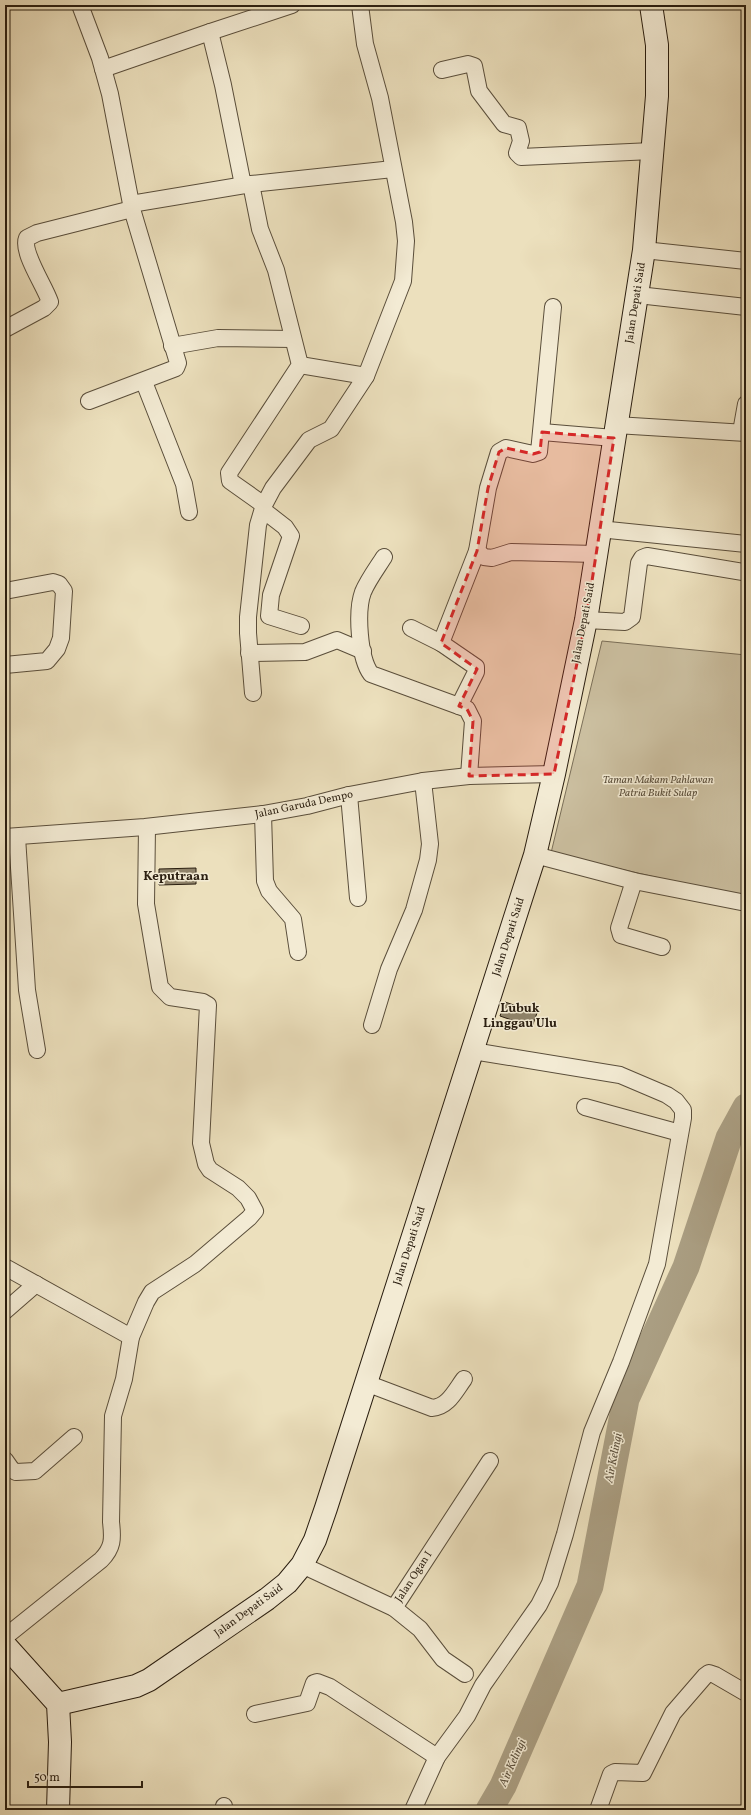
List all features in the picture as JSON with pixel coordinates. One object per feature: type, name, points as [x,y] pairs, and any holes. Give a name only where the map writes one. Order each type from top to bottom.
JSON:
[{"type":"main road","name":"Jalan Depati Said","points":[[58,1704],[136,1686],[149,1680],[267,1599],[287,1583],[302,1565],[315,1540],[535,854],[554,774],[586,620],[599,529],[638,295],[644,250],[657,96],[657,46],[651,5]]},
{"type":"main road","points":[[5,1645],[58,1704],[60,1742],[58,1810]]},
{"type":"street","points":[[80,5],[103,68],[110,94],[131,207],[178,362],[178,367],[144,382],[89,401]]},
{"type":"street","points":[[103,68],[292,5]]},
{"type":"street","points":[[253,693],[249,653],[248,617],[258,525],[263,508],[273,488],[309,440],[331,429],[366,376],[404,281],[406,241],[380,98],[365,44],[360,5]]},
{"type":"street","points":[[210,32],[247,184],[260,229],[276,270],[300,365],[229,473],[230,481],[263,508],[285,528],[291,536],[271,595],[269,616]]},
{"type":"street","points":[[442,70],[468,64],[474,66],[479,92],[504,124],[518,128],[521,141],[517,153],[521,157],[652,152]]},
{"type":"street","points":[[5,329],[44,308],[50,302],[28,254],[25,243],[27,238],[131,207],[247,184],[393,169]]},
{"type":"street","points":[[644,250],[746,261]]},
{"type":"street","points":[[638,295],[746,307]]},
{"type":"street","points":[[441,642],[477,551],[488,488],[499,452],[506,448],[533,454],[537,453],[540,448],[543,395],[553,307]]},
{"type":"street","points":[[172,346],[225,338],[293,339]]},
{"type":"street","points":[[300,365],[366,376]]},
{"type":"street","points":[[144,382],[184,484],[189,512]]},
{"type":"street","points":[[542,432],[743,432],[746,404]]},
{"type":"street","points":[[599,529],[746,544]]},
{"type":"street","points":[[477,551],[484,557],[492,558],[511,552],[596,554]]},
{"type":"street","points":[[586,620],[625,622],[630,620],[632,617],[639,563],[642,558],[647,556],[743,572]]},
{"type":"street","points":[[384,557],[363,593],[360,614],[366,667],[371,674],[466,709],[473,721],[469,776]]},
{"type":"street","points":[[5,591],[53,582],[58,584],[64,591],[61,638],[53,656],[47,661],[5,665]]},
{"type":"street","points":[[248,617],[269,616],[302,626]]},
{"type":"street","points":[[412,628],[441,642],[476,667],[476,672],[459,706]]},
{"type":"street","points":[[249,653],[305,652],[337,640],[363,651]]},
{"type":"street","name":"Jalan Garuda Dempo","points":[[11,837],[147,827],[263,814],[307,806],[350,795],[423,782],[469,776],[554,774]]},
{"type":"street","points":[[372,1025],[390,969],[414,910],[428,860],[430,844],[423,782]]},
{"type":"street","points":[[350,795],[358,898]]},
{"type":"street","points":[[263,814],[265,881],[269,891],[293,918],[298,952]]},
{"type":"street","points":[[5,1637],[101,1560],[111,1549],[113,1538],[111,1514],[113,1416],[124,1379],[131,1336],[146,1302],[152,1292],[195,1264],[249,1218],[255,1211],[248,1198],[238,1188],[210,1170],[206,1164],[201,1143],[208,1005],[203,1002],[170,997],[162,991],[160,987],[146,904],[147,827]]},
{"type":"street","points":[[11,837],[27,990],[37,1050]]},
{"type":"street","points":[[535,854],[634,881],[746,903]]},
{"type":"street","points":[[634,881],[619,928],[621,935],[662,947]]},
{"type":"street","points":[[413,1810],[442,1750],[467,1716],[483,1685],[539,1605],[550,1583],[565,1534],[592,1432],[622,1362],[657,1264],[683,1110],[676,1102],[667,1096],[620,1075],[473,1051]]},
{"type":"street","points":[[585,1106],[680,1133]]},
{"type":"street","points":[[5,1267],[131,1336]]},
{"type":"street","points":[[5,1311],[36,1284]]},
{"type":"street","points":[[366,1383],[432,1408],[440,1408],[447,1402],[464,1379]]},
{"type":"street","points":[[7,1470],[22,1472],[35,1471],[74,1437]]},
{"type":"street","name":"Jalan Ogan I","points":[[302,1565],[394,1608],[490,1461]]},
{"type":"street","points":[[394,1608],[420,1630],[443,1659],[465,1674]]},
{"type":"street","points":[[598,1810],[611,1774],[615,1772],[643,1773],[673,1713],[705,1676],[709,1674],[714,1675],[746,1693]]},
{"type":"street","points":[[255,1714],[307,1703],[314,1683],[317,1682],[330,1687],[442,1750]]},
{"type":"highlighted area","points":[[542,432],[614,438],[586,620],[554,774],[469,776],[473,721],[467,709],[459,706],[477,669],[441,643],[477,551],[488,488],[499,452],[506,448],[533,454],[540,452]]},
{"type":"green space","name":"Taman Makam Pahlawan Patria Bukit Sulap","points":[[602,641],[746,655],[746,898],[551,853]]},
{"type":"building","points":[[196,868],[196,884],[159,885],[159,869]]},
{"type":"building","points":[[505,1002],[537,1013],[532,1027],[500,1016]]},
{"type":"waterway","name":"Air Kelingi","points":[[489,1810],[503,1786],[590,1586],[626,1399],[686,1267],[729,1138],[746,1107]]},
{"type":"district","name":"Keputraan","points":[[176,877]]},
{"type":"district","name":"Lubuk Linggau Ulu","points":[[520,1016]]}]
